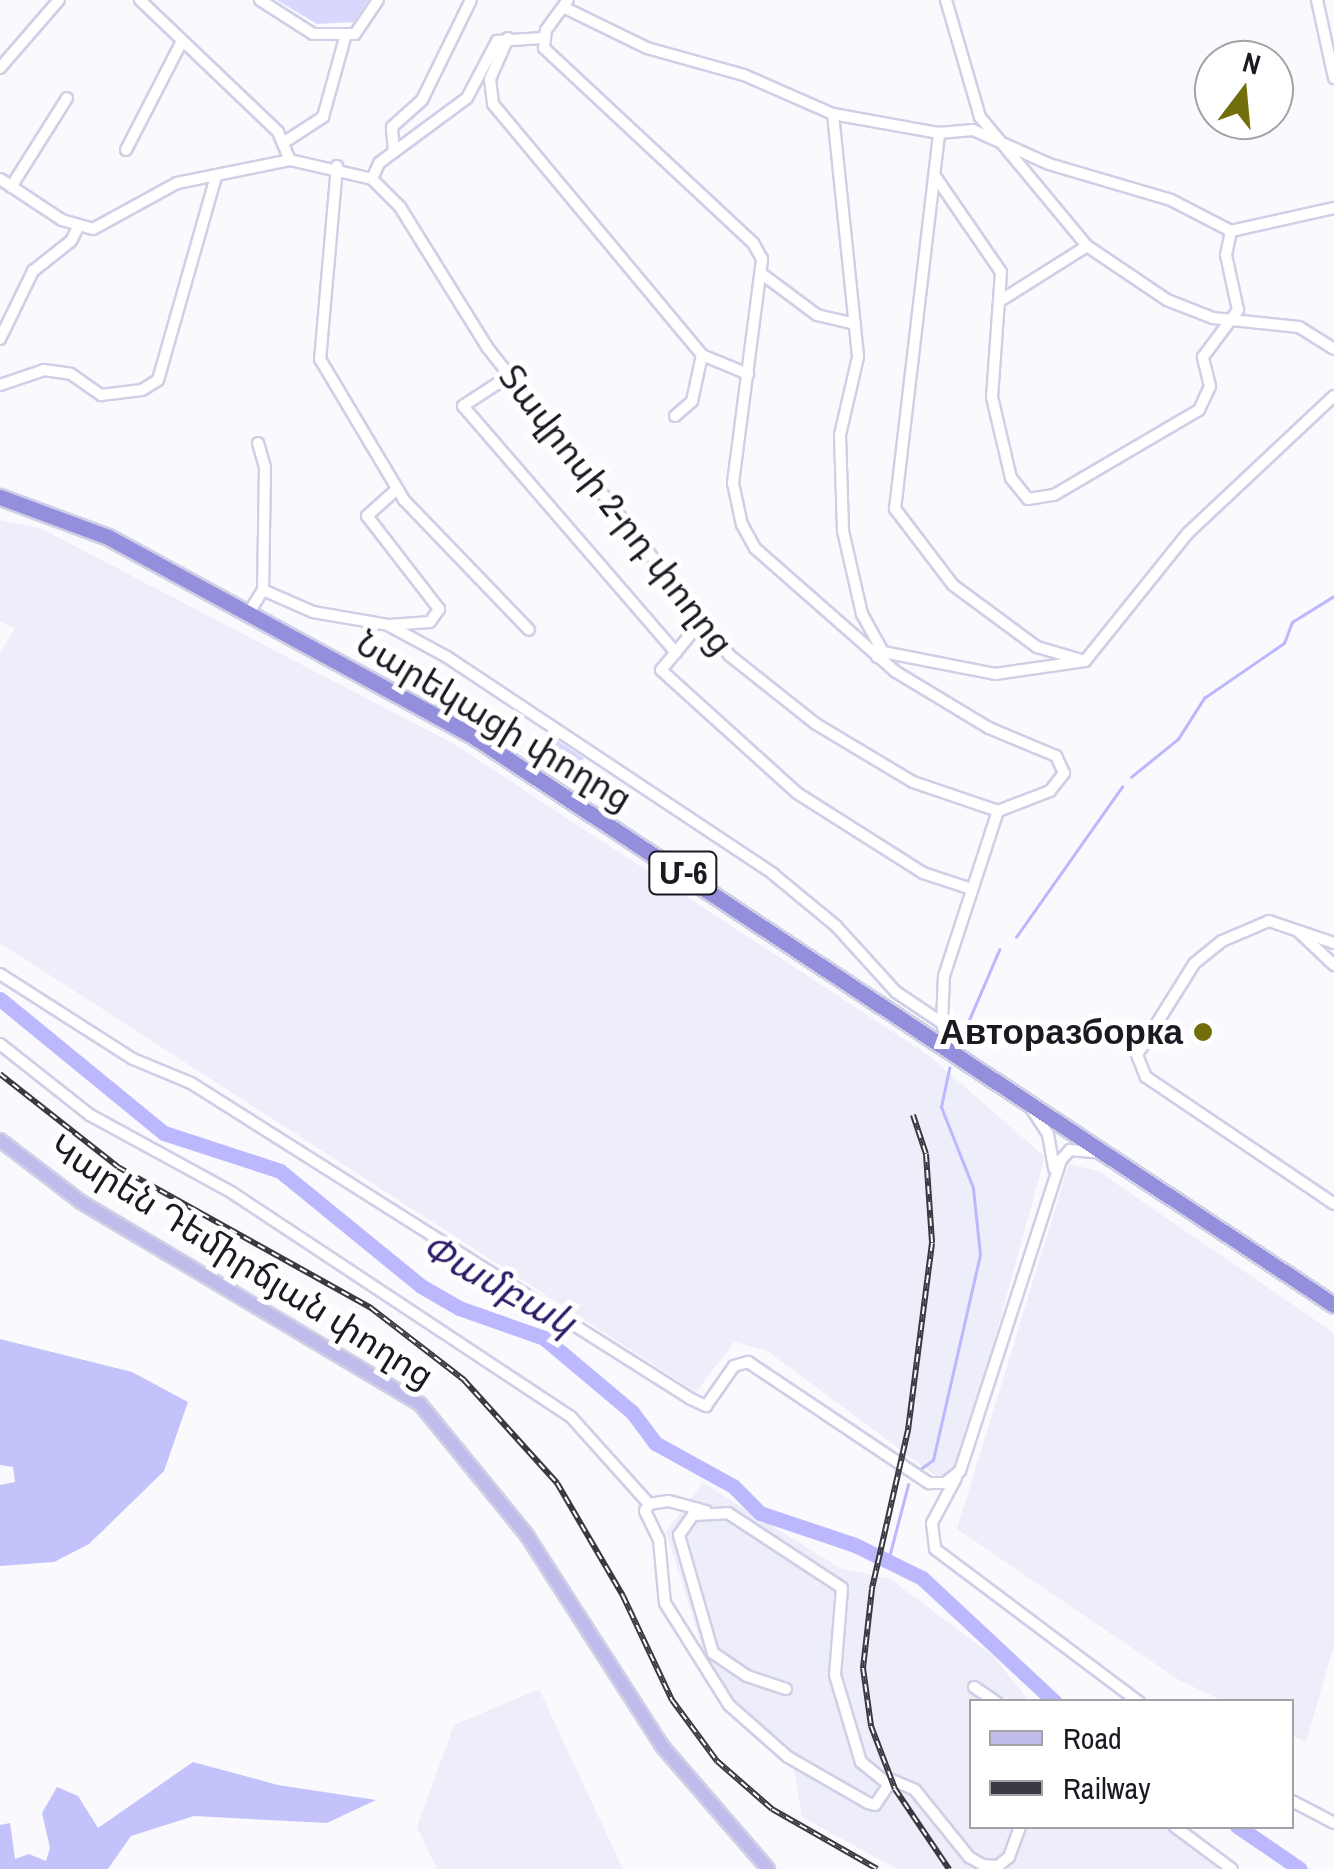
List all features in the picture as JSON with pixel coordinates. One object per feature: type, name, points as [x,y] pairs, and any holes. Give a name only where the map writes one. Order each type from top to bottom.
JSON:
[{"type":"highway","name":"Նարեկացի փողոց","points":[[0,497],[108,537],[476,738],[1334,1306]]},
{"type":"main road","name":"Կարեն Դեմիրճյան փողոց","points":[[0,1140],[81,1202],[420,1404],[450,1432],[526,1534],[662,1746],[768,1869]]},
{"type":"street","points":[[0,68],[60,0]]},
{"type":"street","points":[[0,179],[78,227],[111,224],[177,182],[290,160],[283,143],[140,0]]},
{"type":"street","points":[[260,0],[314,34],[354,34],[378,0]]},
{"type":"street","points":[[394,152],[392,126],[422,100],[471,0]]},
{"type":"street","points":[[946,0],[980,116],[997,145],[1087,246],[1167,300],[1213,318],[1232,316],[1299,326],[1334,349]]},
{"type":"street","points":[[1317,0],[1334,78]]},
{"type":"street","points":[[542,38],[565,4],[647,48],[744,75],[832,114],[938,133],[973,130],[997,145],[1171,200],[1231,231],[1334,208]]},
{"type":"street","points":[[283,143],[323,117],[346,34]]},
{"type":"street","points":[[508,38],[490,80],[493,104],[702,355],[748,374]]},
{"type":"street","points":[[372,179],[394,152],[467,98],[490,47],[508,38],[542,38]]},
{"type":"street","points":[[542,38],[555,60],[753,243],[762,274],[733,483],[742,525],[770,567],[949,708],[1062,764],[1064,773],[1050,791],[998,811],[944,976],[942,1023],[950,1051]]},
{"type":"street","points":[[126,150],[182,41]]},
{"type":"street","points":[[11,187],[67,98]]},
{"type":"street","points":[[832,114],[858,357],[840,436],[842,530],[862,614],[880,654]]},
{"type":"street","points":[[938,133],[895,509],[953,585],[1037,647],[1085,660]]},
{"type":"street","name":"Տավրոսի 2-րդ փողոց","points":[[290,160],[337,166],[372,179],[400,207],[509,376],[700,623],[768,689],[873,761],[960,801],[998,811]]},
{"type":"street","points":[[337,166],[320,359],[397,489],[528,630]]},
{"type":"street","points":[[935,175],[1001,272],[1004,299],[992,397],[1011,478],[1028,499],[1054,495],[1186,422],[1210,386],[1206,349],[1232,316],[1237,300],[1225,248],[1231,231]]},
{"type":"street","points":[[0,385],[44,370],[71,374],[101,395],[142,390],[158,380],[216,177]]},
{"type":"street","points":[[0,339],[33,271],[71,241],[78,227]]},
{"type":"street","points":[[1004,299],[1087,246]]},
{"type":"street","points":[[762,274],[817,315],[855,324]]},
{"type":"street","points":[[675,416],[692,401],[702,355]]},
{"type":"street","points":[[509,376],[464,406],[676,654]]},
{"type":"street","points":[[880,654],[995,674],[1085,660],[1188,533],[1334,396]]},
{"type":"street","points":[[248,614],[263,590],[266,468],[258,443]]},
{"type":"street","points":[[263,590],[314,612],[388,626],[430,622],[439,610],[367,516],[397,489]]},
{"type":"street","points":[[700,623],[661,670],[797,793],[922,872],[972,889]]},
{"type":"street","points":[[388,626],[447,657],[774,874],[836,926],[896,992],[942,1023]]},
{"type":"street","points":[[1334,943],[1294,927],[1258,924],[1210,948],[1139,1048],[1138,1063],[1161,1087],[1334,1204]]},
{"type":"street","points":[[1294,927],[1334,965]]},
{"type":"street","points":[[0,974],[133,1059],[191,1083],[691,1400],[706,1406],[734,1366],[748,1362],[929,1484],[958,1475]]},
{"type":"street","points":[[0,1044],[90,1115],[231,1192],[572,1417],[649,1504],[665,1603],[729,1705],[788,1757],[868,1803],[875,1805],[888,1784]]},
{"type":"street","points":[[1024,1100],[1052,1142],[1054,1179]]},
{"type":"street","points":[[1106,1154],[1070,1150],[1054,1179],[958,1475],[932,1523],[934,1549],[1135,1699]]},
{"type":"street","points":[[649,1504],[668,1501],[728,1513],[842,1588],[835,1675],[862,1762],[888,1784],[915,1790],[969,1857],[983,1865],[998,1866],[1009,1857],[1019,1829]]},
{"type":"street","points":[[706,1511],[693,1515],[680,1535],[714,1652],[747,1676],[786,1689]]},
{"type":"street","points":[[974,1687],[992,1699]]},
{"type":"street","points":[[1294,1802],[1334,1823]]},
{"type":"street","points":[[1178,1829],[1232,1869]]},
{"type":"shaded area","points":[[277,0],[368,0],[354,22],[317,24]]},
{"type":"shaded area","points":[[0,520],[42,529],[454,744],[928,1055],[1045,1157],[959,1468],[940,1479],[766,1350],[734,1342],[696,1392],[0,943],[0,652],[15,629],[0,621]]},
{"type":"shaded area","points":[[554,738],[584,758],[575,771],[545,751]]},
{"type":"shaded area","points":[[1069,1164],[1098,1171],[1334,1333],[1334,1645],[1306,1742],[1294,1736],[1294,1699],[1219,1699],[1179,1680],[957,1529]]},
{"type":"shaded area","points":[[0,1339],[132,1372],[188,1402],[164,1471],[89,1544],[54,1562],[0,1566],[0,1485],[15,1482],[13,1467],[0,1465]]},
{"type":"shaded area","points":[[703,1483],[840,1568],[890,1579],[993,1656],[1027,1699],[969,1699],[969,1829],[1169,1829],[1220,1869],[897,1869],[802,1817],[791,1752],[734,1705],[710,1673],[666,1531]]},
{"type":"shaded area","points":[[539,1689],[623,1869],[437,1869],[417,1827],[454,1725]]},
{"type":"shaded area","points":[[193,1762],[278,1785],[376,1800],[327,1823],[194,1816],[131,1836],[108,1869],[0,1869],[0,1825],[10,1823],[15,1859],[29,1854],[46,1861],[50,1848],[42,1813],[57,1787],[78,1796],[98,1828]]},
{"type":"waterway","points":[[1131,777],[1178,739],[1204,698],[1284,643],[1292,622],[1334,596]]},
{"type":"waterway","points":[[1016,937],[1122,787]]},
{"type":"waterway","points":[[957,1048],[999,950]]},
{"type":"waterway","name":"Փամբակ","points":[[0,999],[164,1133],[280,1171],[421,1286],[459,1308],[544,1338],[632,1412],[655,1443],[733,1486],[760,1513],[855,1545],[922,1578],[1052,1699]]},
{"type":"waterway","points":[[919,1470],[933,1460],[980,1255],[973,1188],[941,1107],[949,1068]]},
{"type":"waterway","points":[[888,1561],[908,1485]]},
{"type":"waterway","name":"Փամբակ","points":[[1241,1829],[1300,1869]]},
{"type":"railway","points":[[0,1074],[118,1167],[371,1308],[464,1380],[557,1483],[623,1596],[672,1700],[717,1761],[772,1809],[877,1869]]},
{"type":"railway","points":[[913,1115],[926,1154],[932,1243],[908,1430],[872,1589],[863,1668],[871,1726],[895,1789],[949,1869]]},
{"type":"place","name":"Авторазборка","points":[[1203,1032]]}]
